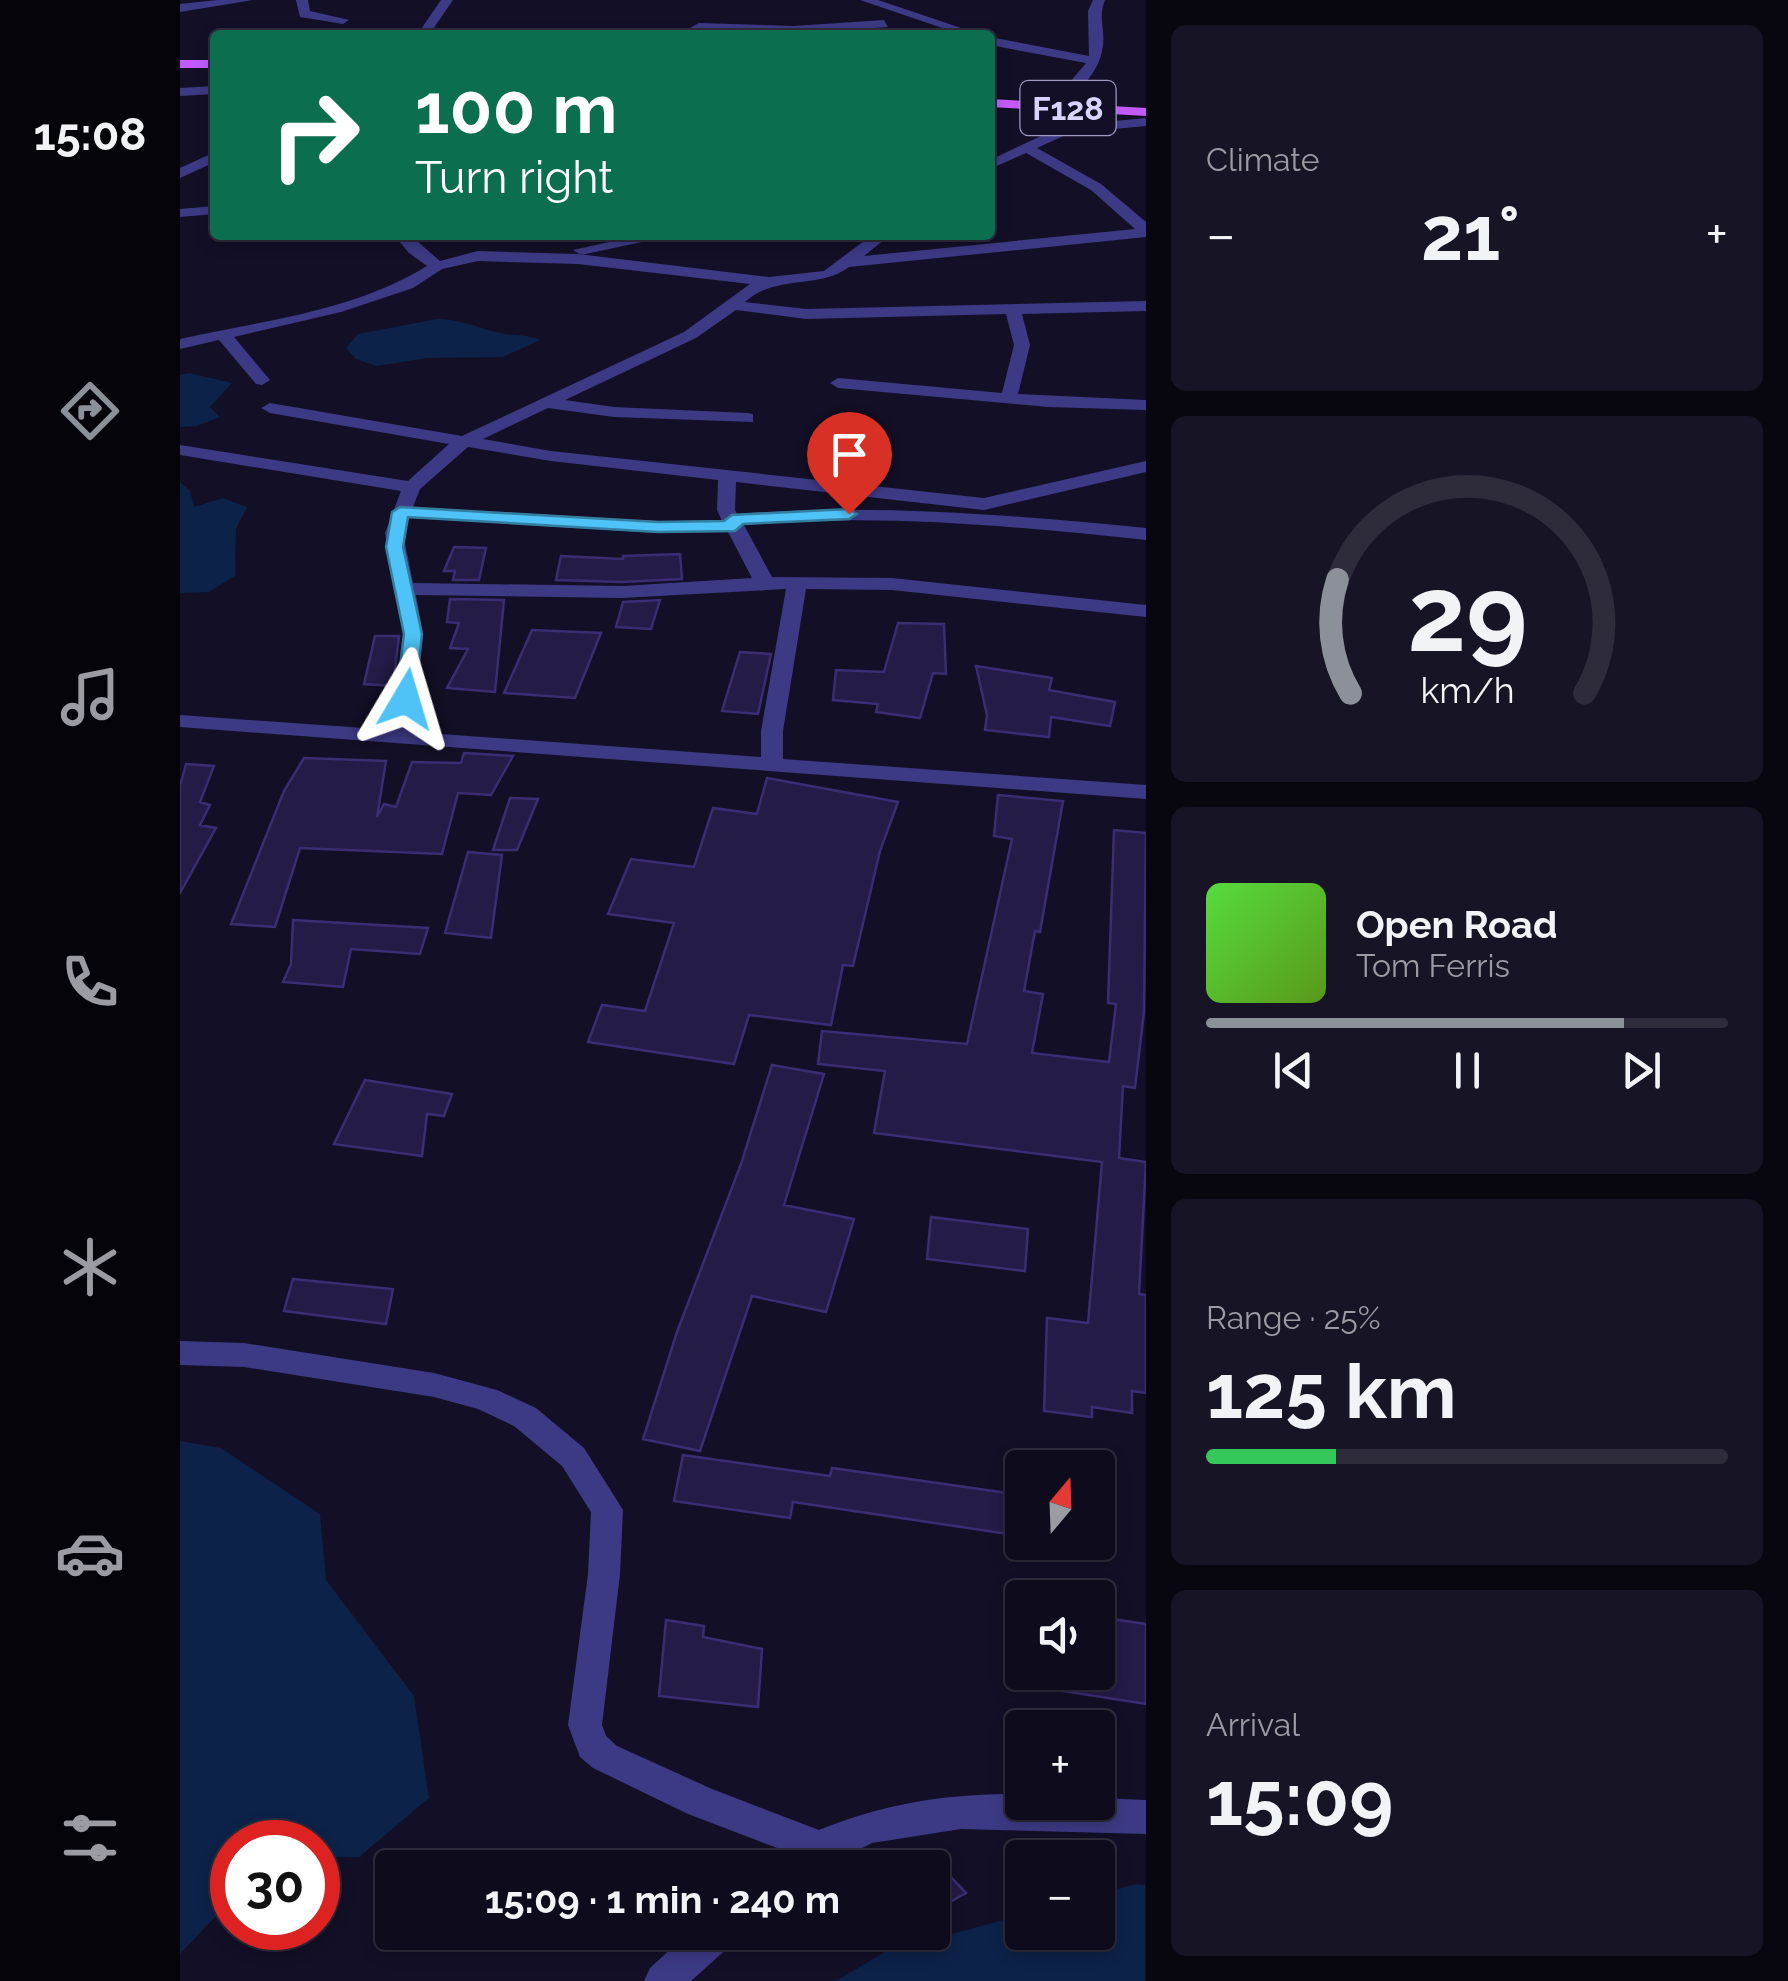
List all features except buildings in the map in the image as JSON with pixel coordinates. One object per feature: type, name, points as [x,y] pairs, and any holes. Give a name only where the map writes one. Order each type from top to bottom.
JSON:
[{"type":"main road","points":[[180,64],[210,64]]},
{"type":"main road","points":[[180,72],[210,72]]},
{"type":"main road","name":"F128","points":[[995,95],[1146,104]]},
{"type":"main road","name":"F128","points":[[995,103],[1146,112]]},
{"type":"street","points":[[186,5],[247,0]]},
{"type":"street","points":[[302,0],[304,14],[343,20]]},
{"type":"street","points":[[427,30],[447,0]]},
{"type":"street","points":[[866,0],[960,30]]},
{"type":"street","points":[[1063,99],[1094,61],[1101,41],[1094,11],[1100,0]]},
{"type":"street","points":[[694,30],[794,30],[884,24]]},
{"type":"street","points":[[995,42],[1094,61]]},
{"type":"street","points":[[180,92],[210,90]]},
{"type":"street","points":[[995,163],[1066,130],[1146,122]]},
{"type":"street","points":[[1028,149],[1096,187],[1146,231]]},
{"type":"street","points":[[180,174],[210,159]]},
{"type":"street","points":[[180,213],[210,210]]},
{"type":"street","points":[[849,262],[1146,231]]},
{"type":"street","points":[[406,240],[437,266]]},
{"type":"street","points":[[537,257],[637,240]]},
{"type":"street","points":[[180,344],[292,321],[389,292],[473,251],[688,269],[770,281],[828,275],[876,240]]},
{"type":"street","points":[[402,735],[413,634],[394,547],[400,512],[412,487],[446,453],[465,442],[690,335],[750,289],[770,281]]},
{"type":"street","points":[[733,305],[806,314],[1146,306]]},
{"type":"street","points":[[1009,397],[1022,345],[1013,311]]},
{"type":"street","points":[[224,334],[262,380]]},
{"type":"street","points":[[838,383],[1146,405]]},
{"type":"street","points":[[547,403],[614,412],[747,418]]},
{"type":"street","points":[[270,408],[551,456],[985,510],[1008,523],[1146,534]]},
{"type":"street","points":[[180,450],[412,487]]},
{"type":"street","points":[[400,512],[625,526],[985,510],[1146,466]]},
{"type":"street","points":[[727,476],[726,510],[765,583]]},
{"type":"street","points":[[404,589],[676,591],[765,583],[925,586],[1146,611]]},
{"type":"street","points":[[772,762],[772,731],[797,585]]},
{"type":"street","points":[[180,721],[1146,792]]},
{"type":"street","points":[[180,1353],[244,1354],[434,1385],[486,1399],[525,1417],[573,1457],[607,1510],[604,1574],[585,1726],[592,1746],[605,1757],[702,1802],[822,1848]]},
{"type":"street","points":[[819,1850],[890,1818],[1006,1814],[1146,1817]]},
{"type":"street","points":[[663,1981],[698,1950]]},
{"type":"water","points":[[437,319],[540,340],[503,357],[427,358],[377,366],[356,359],[346,348],[358,334]]},
{"type":"water","points":[[189,373],[232,383],[210,407],[220,417],[197,426],[180,427],[180,375]]},
{"type":"water","points":[[180,482],[190,491],[194,507],[223,498],[247,507],[236,529],[235,576],[209,592],[180,593]]},
{"type":"water","points":[[180,1441],[221,1448],[320,1514],[326,1580],[414,1696],[429,1798],[359,1857],[340,1857],[340,1820],[210,1820],[210,1922],[180,1954]]},
{"type":"water","points":[[1145,1885],[1145,1981],[836,1981],[885,1952],[950,1950],[950,1934],[1005,1920],[1005,1950],[1115,1950],[1115,1890]]},
{"type":"route","points":[[406,699],[413,634],[394,547],[400,512],[658,527],[735,526],[732,520],[849,514]]}]
